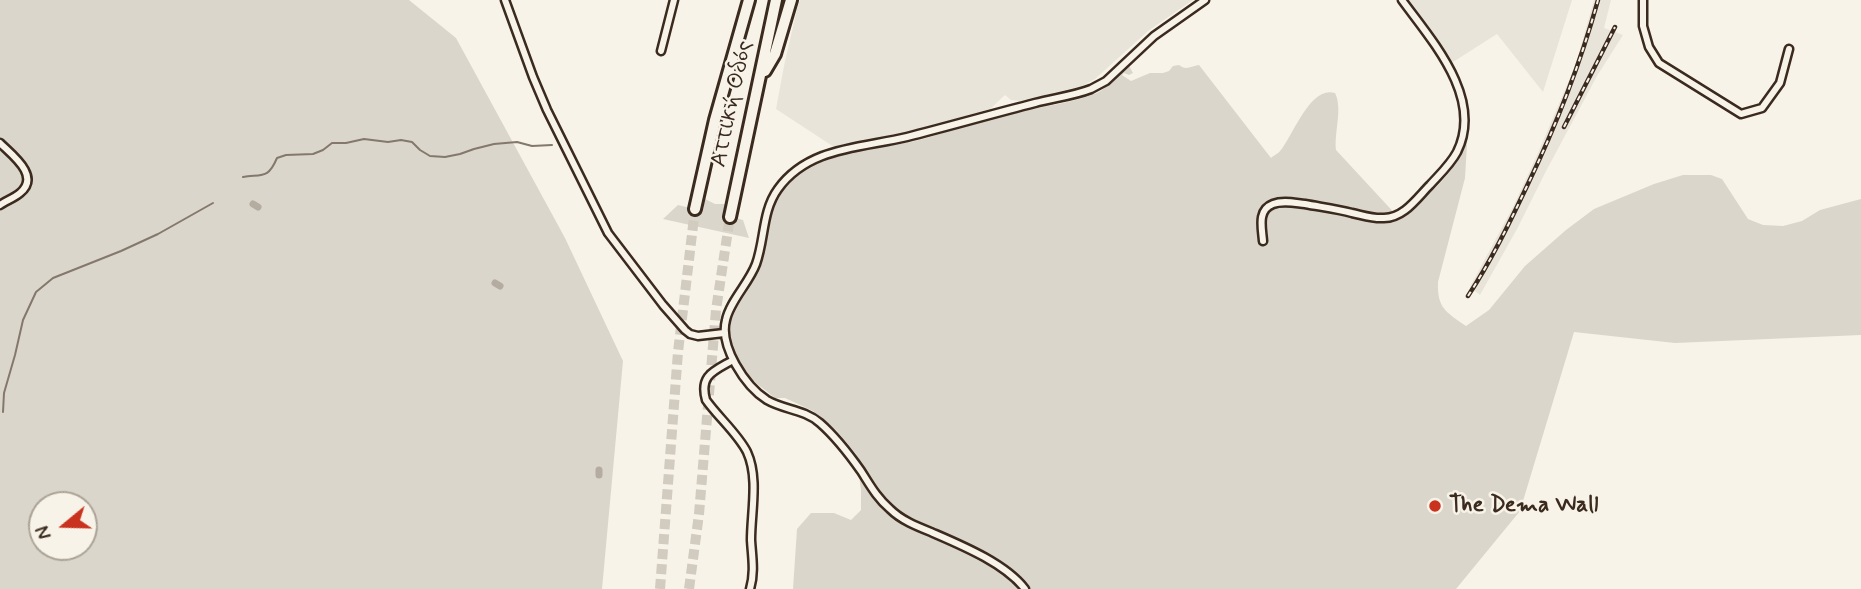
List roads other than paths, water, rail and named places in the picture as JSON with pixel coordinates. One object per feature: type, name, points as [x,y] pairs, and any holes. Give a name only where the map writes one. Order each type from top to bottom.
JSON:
[{"type":"highway","name":"Αττική Οδός","points":[[695,209],[715,120],[748,0]]},
{"type":"highway","name":"Αττική Οδός","points":[[730,217],[776,0]]},
{"type":"highway","points":[[758,83],[775,54],[791,0]]},
{"type":"street","points":[[505,0],[547,110],[599,218],[612,239],[685,330],[698,336],[724,333]]},
{"type":"street","points":[[661,51],[674,0]]},
{"type":"street","points":[[1025,589],[1018,580],[997,566],[899,517],[876,495],[832,433],[799,410],[766,399],[747,380],[733,360],[724,333],[726,318],[756,263],[769,204],[789,175],[802,165],[844,149],[900,138],[1091,89],[1105,81],[1153,36],[1205,0]]},
{"type":"street","points":[[1263,241],[1263,213],[1267,207],[1279,202],[1294,202],[1378,218],[1394,217],[1408,207],[1456,155],[1465,122],[1457,84],[1442,53],[1402,0]]},
{"type":"street","points":[[1643,0],[1643,26],[1648,47],[1659,63],[1741,114],[1762,108],[1780,83],[1789,49]]},
{"type":"street","points":[[0,143],[24,166],[27,176],[21,193],[0,205]]},
{"type":"street","points":[[733,360],[707,376],[704,393],[706,400],[741,443],[752,465],[751,540],[754,567],[750,589]]},
{"type":"waterway","points":[[243,177],[268,172],[277,158],[286,155],[313,154],[332,143],[364,139],[412,142],[430,156],[445,157],[494,144],[517,142],[532,146],[552,145]]},
{"type":"waterway","points":[[3,412],[4,393],[23,320],[36,292],[53,278],[158,234],[213,203]]},
{"type":"waterway","points":[[253,204],[258,207]]},
{"type":"waterway","points":[[495,283],[500,286]]},
{"type":"waterway","points":[[599,470],[599,475]]},
{"type":"tunnel","points":[[660,589],[678,352],[695,209]]},
{"type":"tunnel","points":[[689,589],[699,514],[716,310],[730,217]]},
{"type":"railway","points":[[1468,296],[1499,242],[1548,141],[1567,95],[1598,0]]},
{"type":"railway","points":[[1564,127],[1615,27]]},
{"type":"place","name":"The Dema Wall","points":[[1435,506]]}]
